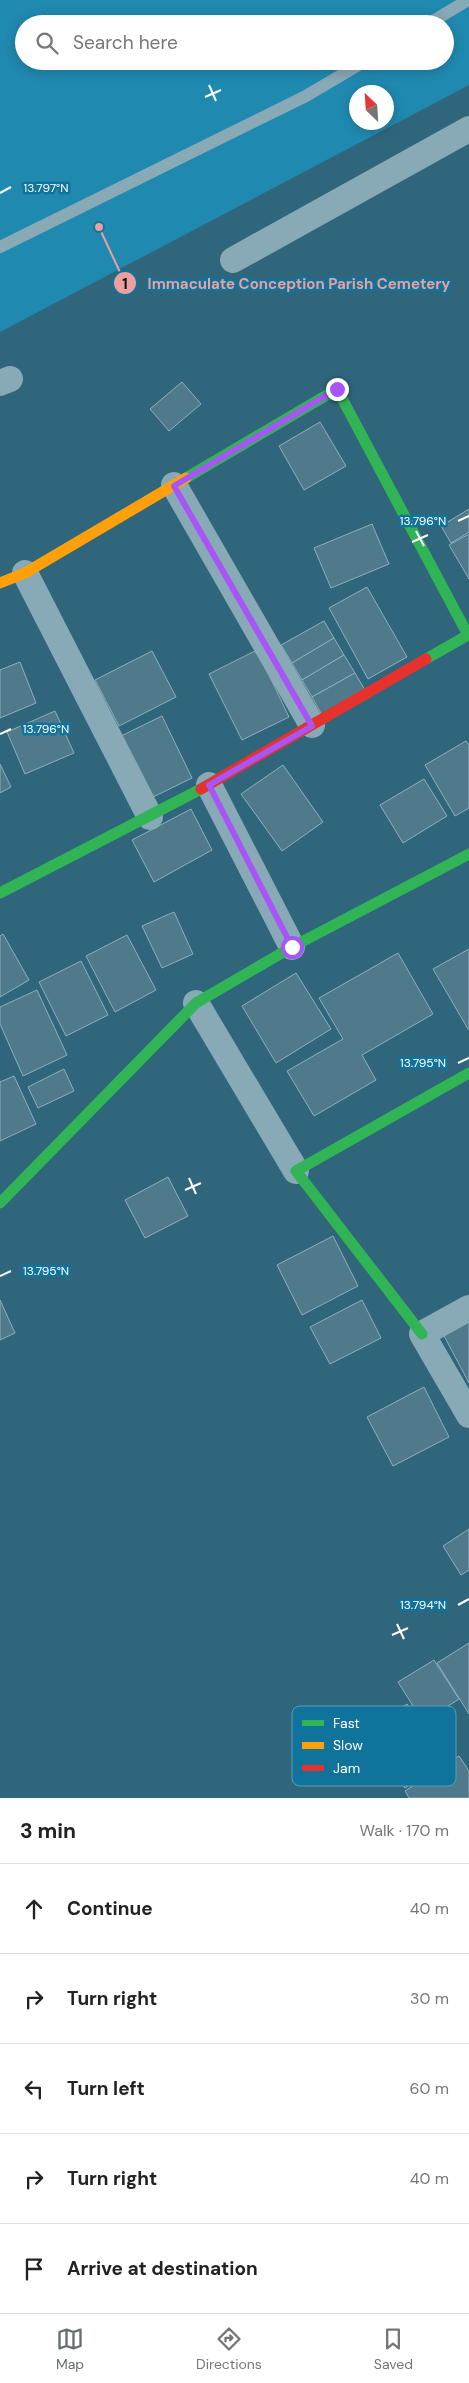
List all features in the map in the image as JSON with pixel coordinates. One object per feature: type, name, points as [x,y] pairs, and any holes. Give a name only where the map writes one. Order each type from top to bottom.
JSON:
[{"type":"street","points":[[233,260],[469,129]]},
{"type":"street","points":[[0,583],[25,573],[337,389],[399,502],[468,635],[209,785],[0,893]]},
{"type":"street","points":[[174,486],[312,726]]},
{"type":"street","points":[[25,573],[150,817]]},
{"type":"street","points":[[209,785],[292,947]]},
{"type":"street","points":[[0,1203],[196,1003],[292,947],[469,854]]},
{"type":"street","points":[[196,1003],[296,1170],[422,1334],[469,1414]]},
{"type":"street","points":[[296,1170],[469,1073]]},
{"type":"street","points":[[422,1334],[469,1308]]},
{"type":"lane","points":[[443,15],[468,0]]},
{"type":"lane","points":[[0,248],[306,96],[350,70]]},
{"type":"shaded area","points":[[0,0],[469,0],[469,85],[394,124],[394,85],[349,85],[349,130],[384,130],[0,332]]},
{"type":"building","points":[[182,382],[201,404],[169,431],[150,409]]},
{"type":"building","points":[[320,422],[346,466],[304,490],[279,446]]},
{"type":"building","points":[[469,509],[469,532],[451,543],[441,526]]},
{"type":"building","points":[[372,524],[389,564],[331,588],[314,548]]},
{"type":"building","points":[[469,534],[469,579],[449,545]]},
{"type":"building","points":[[367,587],[407,657],[368,679],[329,608]]},
{"type":"building","points":[[324,621],[334,638],[292,663],[281,645]]},
{"type":"building","points":[[334,638],[344,655],[302,680],[292,663]]},
{"type":"building","points":[[257,650],[289,717],[242,740],[209,674]]},
{"type":"building","points":[[152,651],[176,697],[119,726],[95,680]]},
{"type":"building","points":[[344,655],[355,673],[312,697],[302,680]]},
{"type":"building","points":[[20,662],[36,703],[0,718],[0,670]]},
{"type":"building","points":[[355,673],[365,690],[322,715],[312,697]]},
{"type":"building","points":[[55,711],[74,753],[25,774],[7,732]]},
{"type":"building","points":[[162,716],[192,778],[149,799],[119,737]]},
{"type":"building","points":[[466,741],[469,745],[469,808],[455,816],[425,765]]},
{"type":"building","points":[[0,764],[11,787],[0,793]]},
{"type":"building","points":[[283,765],[323,822],[282,851],[241,794]]},
{"type":"building","points":[[424,779],[447,816],[403,843],[380,805]]},
{"type":"building","points":[[191,809],[212,850],[154,882],[132,840]]},
{"type":"building","points":[[174,912],[193,954],[162,968],[142,926]]},
{"type":"building","points":[[3,934],[29,980],[0,997],[0,936]]},
{"type":"building","points":[[127,935],[156,990],[115,1012],[86,956]]},
{"type":"building","points":[[469,949],[469,1029],[468,1029],[433,969]]},
{"type":"building","points":[[398,953],[433,1014],[362,1055],[376,1080],[314,1116],[287,1071],[343,1039],[319,998]]},
{"type":"building","points":[[81,961],[108,1015],[66,1036],[39,982]]},
{"type":"building","points":[[296,973],[331,1029],[276,1063],[242,1006]]},
{"type":"building","points":[[37,990],[67,1055],[23,1076],[0,1024],[0,1007]]},
{"type":"building","points":[[64,1069],[74,1091],[38,1108],[28,1087]]},
{"type":"building","points":[[14,1076],[36,1124],[0,1141],[0,1082]]},
{"type":"building","points":[[168,1177],[188,1216],[145,1238],[125,1200]]},
{"type":"building","points":[[333,1236],[358,1286],[302,1315],[277,1265]]},
{"type":"building","points":[[0,1300],[15,1333],[0,1340]]},
{"type":"building","points":[[362,1300],[381,1338],[330,1364],[310,1327]]},
{"type":"building","points":[[469,1318],[469,1383],[442,1332]]},
{"type":"building","points":[[424,1387],[449,1437],[393,1466],[367,1417]]},
{"type":"building","points":[[469,1529],[469,1570],[461,1575],[443,1546]]},
{"type":"building","points":[[469,1643],[469,1714],[437,1663]]},
{"type":"building","points":[[434,1660],[459,1699],[448,1706],[413,1706],[398,1682]]},
{"type":"building","points":[[459,1756],[469,1771],[469,1798],[409,1798],[405,1791],[413,1786],[456,1786],[456,1758]]},
{"type":"traffic: fast","points":[[186,478],[337,389],[468,635],[426,659]]},
{"type":"traffic: fast","points":[[0,893],[201,789]]},
{"type":"traffic: fast","points":[[0,1203],[196,1003],[292,947],[469,854]]},
{"type":"traffic: fast","points":[[422,1334],[296,1171],[469,1073]]},
{"type":"traffic: slow","points":[[0,583],[25,573],[186,478]]},
{"type":"traffic: jam","points":[[201,789],[426,659]]},
{"type":"place","name":"Immaculate Conception Parish Cemetery","points":[[99,227]]},
{"type":"route","points":[[292,947],[209,785],[312,726],[174,486],[337,389]]}]
